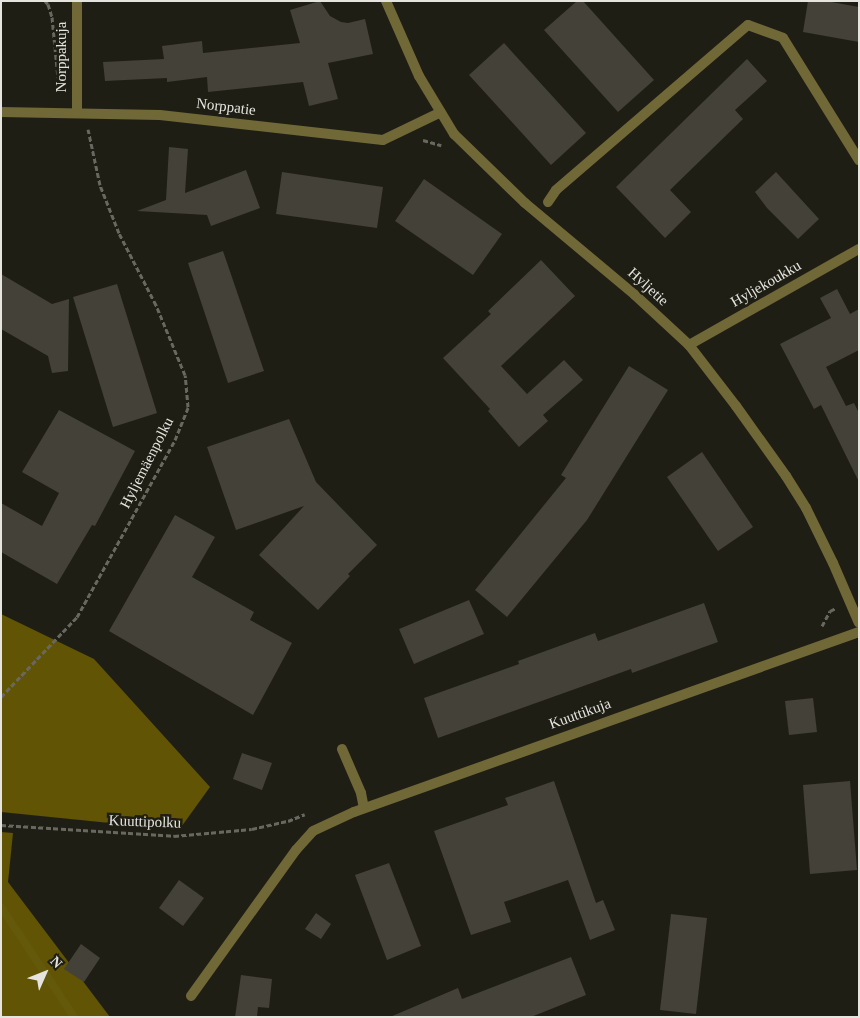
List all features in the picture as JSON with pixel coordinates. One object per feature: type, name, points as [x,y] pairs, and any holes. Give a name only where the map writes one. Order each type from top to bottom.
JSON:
[{"type":"street","name":"Norppakuja","points":[[76,1],[76,113]]},
{"type":"street","name":"Hyljetie","points":[[386,1],[404,44],[454,134],[525,203],[635,295],[689,345],[736,406],[786,476],[833,563],[859,623]]},
{"type":"street","points":[[548,202],[556,190],[748,25],[783,38],[859,160]]},
{"type":"street","name":"Norppatie","points":[[1,112],[160,115],[384,140],[441,112]]},
{"type":"street","name":"Hyljekoukku","points":[[689,345],[859,249]]},
{"type":"street","name":"Kuuttikuja","points":[[191,996],[296,850],[313,831],[364,808],[859,632]]},
{"type":"street","points":[[342,749],[361,793],[364,808]]},
{"type":"path","points":[[45,1],[48,4],[52,17],[61,112]]},
{"type":"path","name":"Hyljemäenpolku","points":[[1,697],[77,617],[174,440],[188,407],[185,375],[156,305],[119,233],[100,185],[87,126]]},
{"type":"path","name":"Kuuttipolku","points":[[1,825],[174,836],[252,829],[288,821]]},
{"type":"shaded area","points":[[1,614],[94,659],[210,787],[179,830],[1,812]]},
{"type":"shaded area","points":[[1,832],[13,833],[8,882],[110,1017],[1,1017]]},
{"type":"building","points":[[320,1],[330,16],[341,22],[348,23],[365,19],[373,54],[328,63],[338,99],[309,106],[303,82],[208,92],[207,77],[167,82],[167,78],[105,81],[103,62],[164,59],[162,46],[202,41],[203,53],[300,43],[290,10]]},
{"type":"building","points":[[577,1],[583,1],[654,80],[618,112],[544,30]]},
{"type":"building","points":[[808,1],[826,1],[859,7],[859,42],[803,32]]},
{"type":"building","points":[[504,43],[586,133],[551,165],[469,75]]},
{"type":"building","points":[[747,59],[767,81],[735,110],[743,119],[670,190],[691,212],[665,238],[616,187]]},
{"type":"building","points":[[169,147],[188,149],[185,193],[246,170],[260,208],[211,226],[207,215],[137,211],[166,200]]},
{"type":"building","points":[[282,172],[383,187],[377,228],[276,214]]},
{"type":"building","points":[[776,172],[819,219],[798,239],[767,208],[755,192]]},
{"type":"building","points":[[424,179],[502,234],[473,275],[395,221]]},
{"type":"building","points":[[223,251],[264,371],[228,383],[188,263]]},
{"type":"building","points":[[541,260],[575,296],[501,366],[527,394],[564,360],[583,380],[543,415],[548,421],[519,447],[488,411],[490,409],[443,358],[491,314],[488,311]]},
{"type":"building","points":[[1,274],[52,304],[69,299],[68,371],[52,373],[48,356],[1,329]]},
{"type":"building","points":[[117,284],[157,413],[113,427],[73,297]]},
{"type":"building","points":[[837,289],[850,314],[859,309],[859,350],[826,367],[846,406],[854,403],[859,413],[859,482],[821,405],[814,409],[780,344],[831,318],[820,298]]},
{"type":"building","points":[[629,366],[668,390],[587,520],[507,617],[475,590],[566,478],[561,475]]},
{"type":"building","points":[[59,410],[135,451],[95,526],[92,525],[57,584],[1,552],[1,503],[42,526],[59,493],[22,472]]},
{"type":"building","points":[[289,419],[316,482],[377,545],[348,574],[350,576],[318,610],[259,555],[304,506],[236,530],[207,447]]},
{"type":"building","points":[[702,452],[753,527],[718,551],[667,477]]},
{"type":"building","points":[[175,515],[215,537],[192,577],[254,612],[250,620],[292,643],[253,715],[109,631]]},
{"type":"building","points":[[469,600],[484,634],[414,664],[399,629]]},
{"type":"building","points":[[704,603],[718,642],[632,673],[631,669],[438,738],[424,698],[519,664],[518,661],[595,633],[598,641]]},
{"type":"building","points":[[813,698],[817,732],[789,735],[785,701]]},
{"type":"building","points":[[242,753],[272,763],[262,790],[233,779]]},
{"type":"building","points":[[554,781],[596,903],[603,900],[615,930],[590,940],[568,880],[504,902],[511,922],[471,935],[434,831],[508,805],[505,798]]},
{"type":"building","points":[[850,781],[857,870],[810,874],[803,785]]},
{"type":"building","points":[[389,863],[421,946],[387,960],[355,875]]},
{"type":"building","points":[[179,880],[204,898],[183,926],[159,908]]},
{"type":"building","points":[[316,913],[331,924],[321,939],[305,929]]},
{"type":"building","points":[[671,914],[707,918],[696,1014],[660,1010]]},
{"type":"building","points":[[81,944],[100,958],[84,982],[64,969]]},
{"type":"building","points":[[571,957],[586,995],[531,1017],[390,1017],[458,988],[462,999]]},
{"type":"building","points":[[241,975],[272,979],[269,1008],[258,1007],[257,1017],[235,1017]]},
{"type":"waterway","points":[[1,907],[74,1017]]}]
